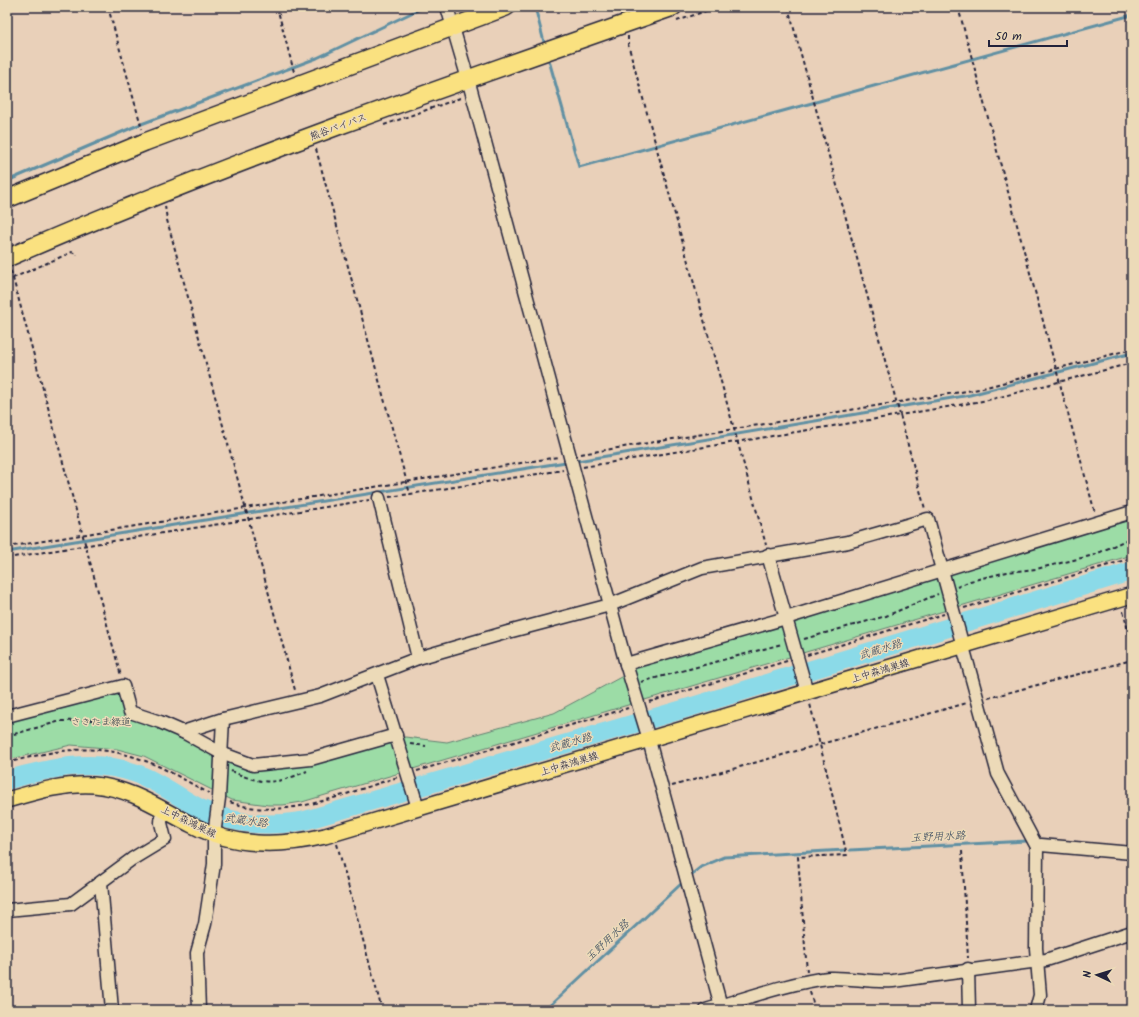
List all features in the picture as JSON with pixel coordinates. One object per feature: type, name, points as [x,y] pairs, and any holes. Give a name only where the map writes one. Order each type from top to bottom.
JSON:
[{"type":"highway","points":[[7,199],[146,142],[506,7]]},
{"type":"highway","name":"熊谷バイパス","points":[[8,262],[107,214],[279,148],[468,79],[673,7]]},
{"type":"main road","name":"上中森鴻巣線","points":[[7,800],[65,786],[94,785],[130,793],[162,809],[244,842],[276,844],[302,841],[334,833],[416,804],[962,641],[1126,597]]},
{"type":"street","points":[[447,7],[468,79],[610,606],[662,789],[721,1008]]},
{"type":"street","points":[[379,498],[418,658]]},
{"type":"street","points":[[626,664],[786,618],[1132,512]]},
{"type":"street","points":[[183,732],[223,719],[320,696],[418,658],[508,632],[610,606],[702,568],[768,555],[848,542],[928,519],[998,774],[1038,847],[1038,961],[1040,995],[1036,1010]]},
{"type":"street","points":[[768,555],[805,688]]},
{"type":"street","points":[[377,674],[416,804]]},
{"type":"street","points":[[7,716],[123,686],[130,712],[183,732],[221,753],[253,765],[311,759],[396,734]]},
{"type":"street","points":[[199,1010],[197,953],[208,908],[214,864],[214,829],[219,800],[223,719]]},
{"type":"street","points":[[7,910],[71,904],[132,859],[165,839],[162,823],[162,809]]},
{"type":"street","points":[[1038,847],[1041,845],[1132,853]]},
{"type":"street","points":[[101,883],[112,1010]]},
{"type":"street","points":[[706,1010],[721,1008],[808,981],[831,978],[882,982],[968,969],[1038,961],[1132,932]]},
{"type":"street","points":[[968,969],[969,1010]]},
{"type":"path","points":[[108,7],[146,142]]},
{"type":"path","points":[[277,7],[298,84]]},
{"type":"path","points":[[788,7],[928,519]]},
{"type":"path","points":[[958,7],[1098,522]]},
{"type":"path","points":[[627,33],[628,44],[768,555]]},
{"type":"path","points":[[316,149],[410,494]]},
{"type":"path","points":[[167,220],[298,701]]},
{"type":"path","points":[[13,278],[72,252],[77,255]]},
{"type":"path","points":[[8,262],[84,537],[123,686]]},
{"type":"path","points":[[7,558],[988,400],[1061,383],[1132,363]]},
{"type":"path","points":[[632,684],[886,616],[970,581],[1007,572],[1036,569],[1094,555],[1132,537]]},
{"type":"path","points":[[7,763],[58,751],[94,749],[115,752],[144,760],[219,800],[250,807],[282,809],[302,806],[797,661],[954,614],[1132,558]]},
{"type":"path","points":[[1126,597],[1132,645]]},
{"type":"path","points":[[662,789],[821,746],[977,700],[1132,660]]},
{"type":"path","points":[[805,688],[821,746],[847,855],[798,857],[808,981],[815,1010]]},
{"type":"path","points":[[334,833],[382,1010]]},
{"type":"path","points":[[962,851],[968,969]]},
{"type":"path","points":[[1123,1010],[1132,1007]]},
{"type":"green space","name":"さきたま緑道","points":[[1132,518],[1132,555],[302,802],[283,805],[268,805],[232,800],[144,756],[117,749],[71,745],[7,760],[7,720],[122,690],[129,716],[161,726],[254,767],[405,737],[447,742],[554,713],[621,677],[633,673],[632,667]]},
{"type":"waterway","points":[[7,181],[136,126],[317,58],[424,7]]},
{"type":"waterway","points":[[535,7],[545,46]]},
{"type":"waterway","points":[[548,57],[579,167],[1132,15]]},
{"type":"waterway","points":[[577,461],[970,395],[1132,353]]},
{"type":"waterway","points":[[7,552],[566,462]]},
{"type":"waterway","name":"武蔵水路","points":[[7,780],[71,766],[103,766],[143,776],[199,808],[224,818],[263,824],[303,821],[684,709],[1132,571]]},
{"type":"waterway","name":"玉野用水路","points":[[850,850],[1028,841]]},
{"type":"waterway","name":"玉野用水路","points":[[691,875],[701,867],[724,857],[845,850]]},
{"type":"waterway","name":"玉野用水路","points":[[545,1010],[681,884]]}]
